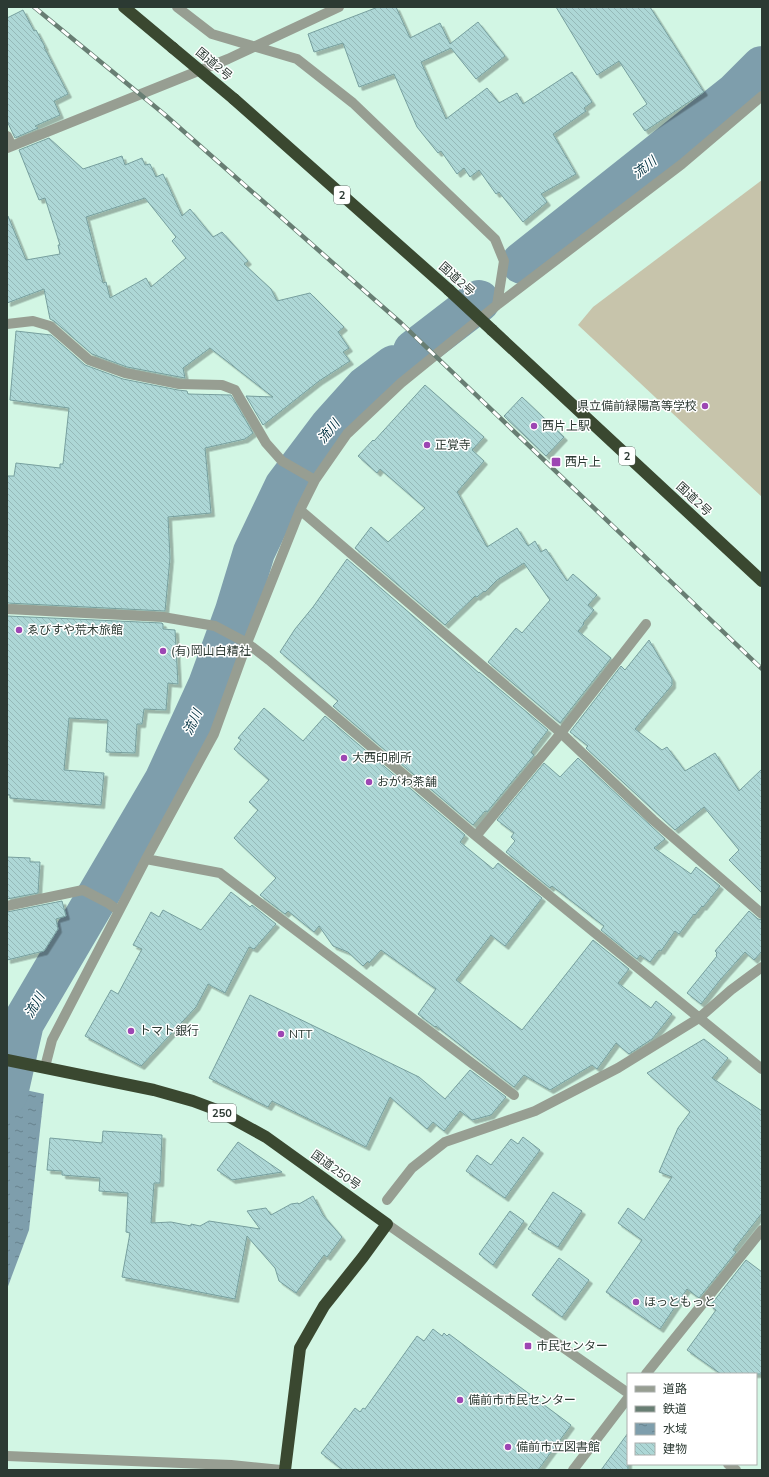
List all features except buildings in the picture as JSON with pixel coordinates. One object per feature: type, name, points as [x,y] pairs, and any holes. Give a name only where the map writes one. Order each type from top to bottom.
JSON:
[{"type":"highway","name":"国道2号","points":[[124,7],[234,99],[449,290],[762,581]]},
{"type":"highway","name":"国道250号","points":[[7,1060],[154,1090],[193,1101],[217,1110],[266,1137],[387,1224]]},
{"type":"highway","points":[[285,1470],[300,1348],[324,1306],[387,1224]]},
{"type":"street","points":[[177,7],[212,34],[297,59],[353,103],[495,239],[504,261],[498,305]]},
{"type":"street","points":[[7,136],[9,147],[255,47],[339,7]]},
{"type":"street","points":[[45,1067],[52,1040],[214,734],[243,641],[300,510],[315,480],[347,434],[401,383],[498,305],[682,164],[762,96]]},
{"type":"street","points":[[7,324],[33,321],[50,326],[89,360],[125,373],[179,384],[222,385],[235,390],[266,442],[286,464],[315,480]]},
{"type":"street","points":[[300,510],[561,733],[653,820],[762,914]]},
{"type":"street","points":[[7,609],[163,617],[215,626],[243,641],[269,660],[476,836],[762,1069]]},
{"type":"street","points":[[476,836],[561,733],[646,624]]},
{"type":"street","points":[[146,860],[220,873],[514,1096]]},
{"type":"street","points":[[7,906],[82,890],[120,911]]},
{"type":"street","points":[[387,1200],[412,1168],[445,1142],[535,1111],[618,1068],[699,1018],[762,967]]},
{"type":"street","points":[[387,1224],[627,1392]]},
{"type":"street","points":[[647,1373],[762,1230]]},
{"type":"street","points":[[573,1470],[627,1399]]},
{"type":"street","points":[[7,1456],[231,1465],[281,1470]]},
{"type":"shaded area","name":"県立備前緑陽高等学校","points":[[762,180],[762,497],[578,325],[593,307]]},
{"type":"water","points":[[7,1086],[44,1094],[29,1230],[7,1289]]},
{"type":"waterway","name":"流川","points":[[522,263],[735,94],[762,67]]},
{"type":"waterway","points":[[414,351],[479,301]]},
{"type":"waterway","name":"流川","points":[[7,1094],[23,1023],[165,781],[209,685],[236,611],[254,552],[285,487],[331,426],[366,387],[394,366]]},
{"type":"railway","points":[[34,7],[164,114],[401,323],[762,669]]},
{"type":"place","name":"県立備前緑陽高等学校","points":[[705,406]]},
{"type":"place","name":"西片上駅","points":[[534,426]]},
{"type":"place","name":"正覚寺","points":[[427,445]]},
{"type":"place","name":"西片上","points":[[556,462]]},
{"type":"place","name":"ゑびすや荒木旅館","points":[[19,630]]},
{"type":"place","name":"(有)岡山白精社","points":[[163,651]]},
{"type":"place","name":"大西印刷所","points":[[344,758]]},
{"type":"place","name":"おがわ茶舗","points":[[369,782]]},
{"type":"place","name":"トマト銀行","points":[[131,1031]]},
{"type":"place","name":"NTT","points":[[281,1034]]},
{"type":"place","name":"ほっともっと","points":[[636,1302]]},
{"type":"place","name":"市民センター","points":[[528,1346]]},
{"type":"place","name":"備前市市民センター","points":[[460,1400]]},
{"type":"place","name":"備前市立図書館","points":[[508,1447]]}]
